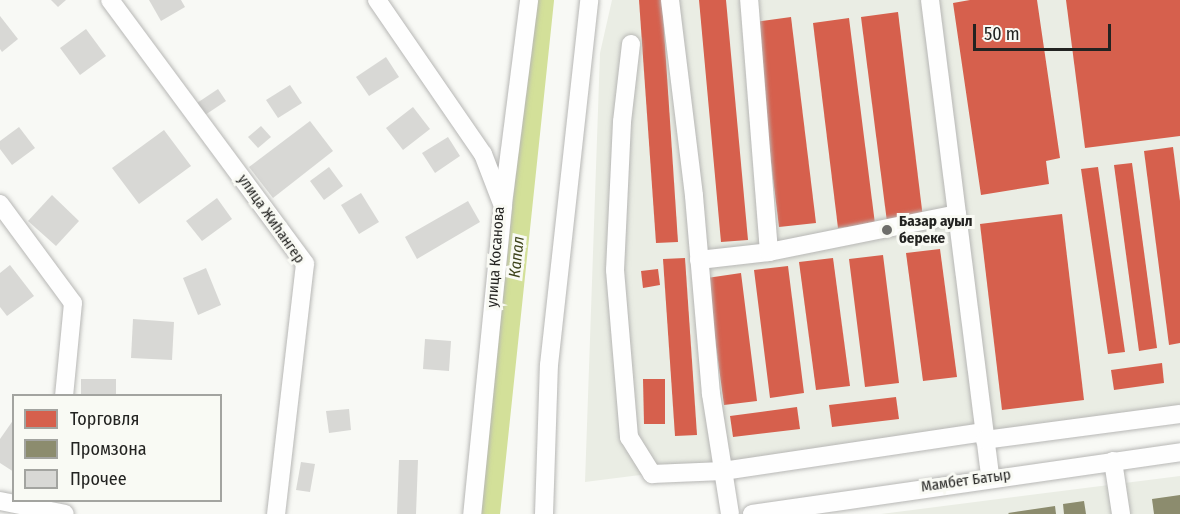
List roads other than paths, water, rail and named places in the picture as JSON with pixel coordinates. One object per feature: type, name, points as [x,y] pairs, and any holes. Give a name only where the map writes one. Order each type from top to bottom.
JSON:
[{"type":"street","name":"улица Жиhангер","points":[[110,0],[305,264],[276,514]]},
{"type":"street","name":"улица Косанова","points":[[377,0],[483,154],[502,206],[472,514]]},
{"type":"street","points":[[502,206],[529,0]]},
{"type":"street","points":[[543,514],[549,365],[589,0]]},
{"type":"street","points":[[670,0],[699,260],[711,394],[730,514]]},
{"type":"street","points":[[749,0],[769,252]]},
{"type":"street","points":[[930,0],[990,477]]},
{"type":"street","points":[[631,44],[622,122],[615,270],[629,437],[652,474],[723,471],[985,436],[1180,414]]},
{"type":"street","points":[[0,204],[73,303],[64,394]]},
{"type":"street","points":[[699,260],[769,252],[957,214]]},
{"type":"street","name":"Мамбет Батыр","points":[[752,514],[990,477],[1180,452]]},
{"type":"street","points":[[1113,461],[1121,514]]},
{"type":"street","points":[[0,501],[57,509]]},
{"type":"waterway","name":"Капал","points":[[490,514],[544,0]]},
{"type":"place","name":"Базар ауыл береке","points":[[887,230]]}]
